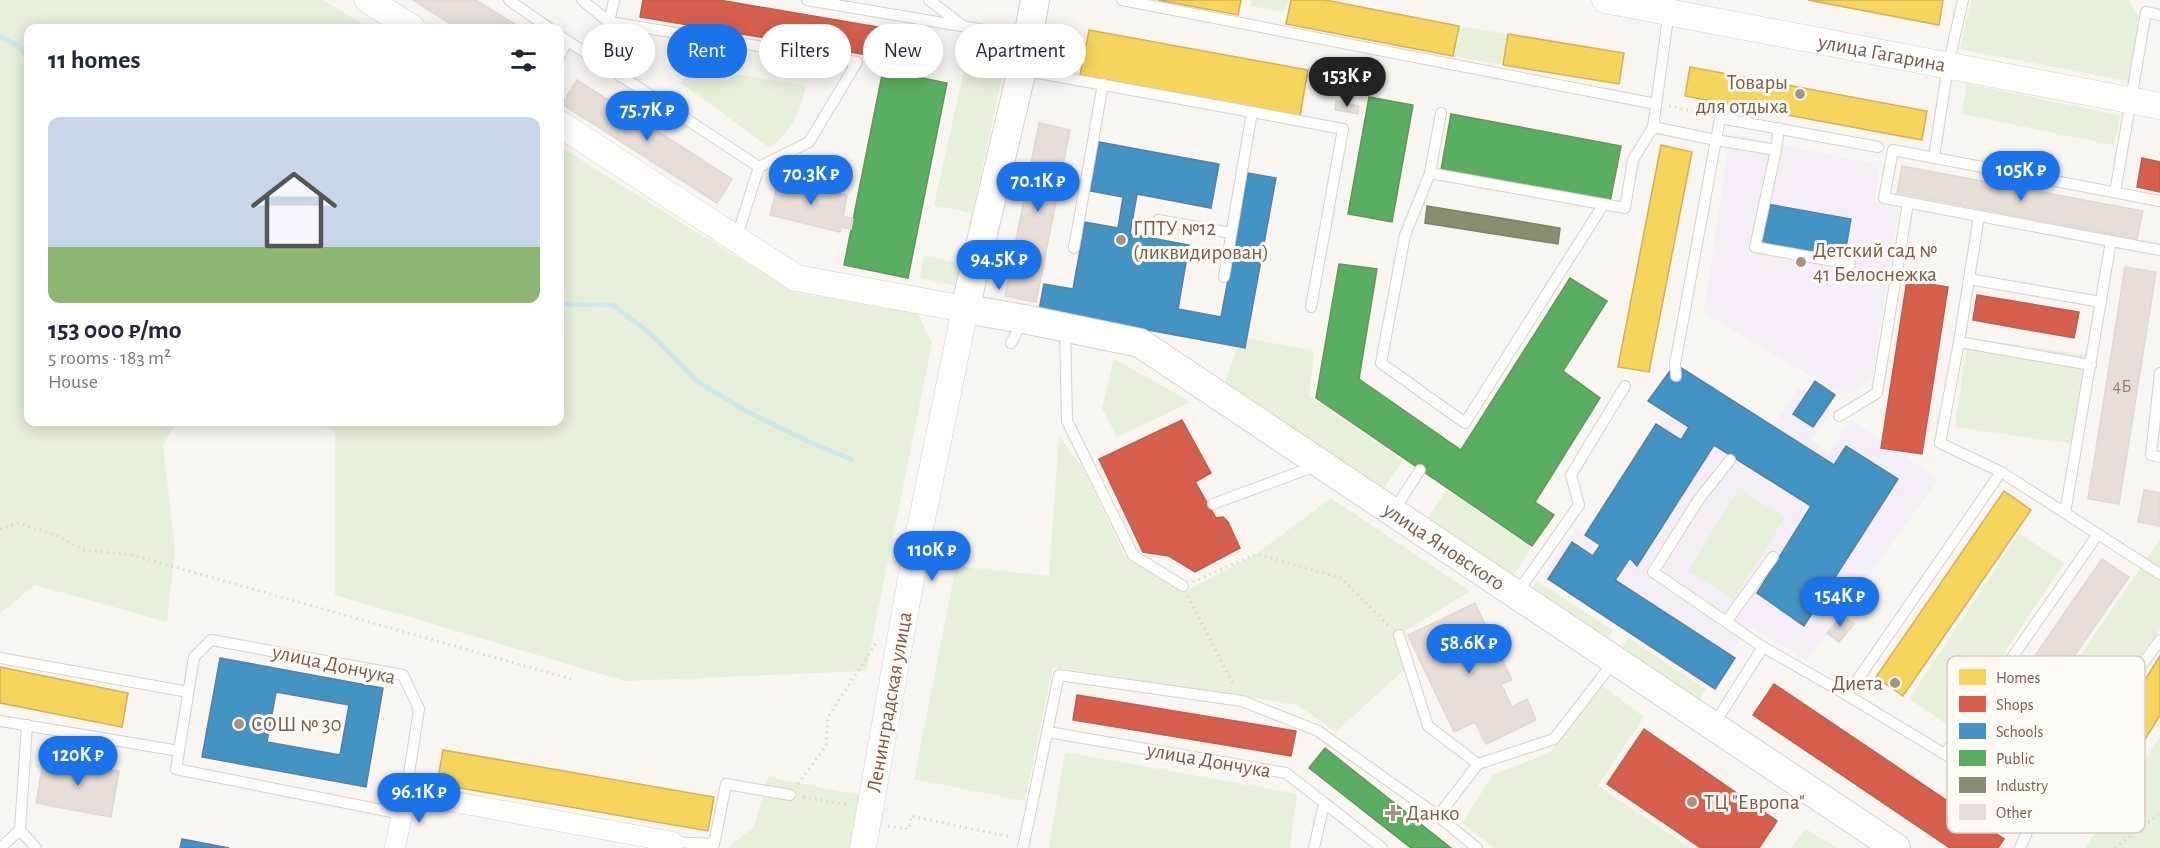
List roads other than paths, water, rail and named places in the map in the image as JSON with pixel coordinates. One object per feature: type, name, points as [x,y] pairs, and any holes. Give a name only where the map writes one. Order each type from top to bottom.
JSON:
[{"type":"main road","points":[[1030,24],[1035,0]]},
{"type":"main road","points":[[965,309],[1020,78]]},
{"type":"main road","name":"улица Яновского","points":[[965,309],[1018,331],[1065,327],[1140,343],[1896,848]]},
{"type":"street","name":"улица Гагарина","points":[[1605,0],[1670,6],[1948,66],[2160,106]]},
{"type":"street","points":[[372,1],[406,24]]},
{"type":"street","points":[[564,127],[796,278],[965,309]]},
{"type":"street","name":"Ленинградская улица","points":[[863,848],[919,534],[965,309]]},
{"type":"street","points":[[395,848],[406,793],[672,845]]},
{"type":"lane","points":[[509,0],[543,24]]},
{"type":"lane","points":[[582,0],[609,22],[857,62],[809,142],[759,167],[736,239]]},
{"type":"lane","points":[[609,22],[614,0]]},
{"type":"lane","points":[[807,0],[955,25]]},
{"type":"lane","points":[[929,0],[961,24]]},
{"type":"lane","points":[[1122,0],[1656,104]]},
{"type":"lane","points":[[1934,158],[1948,66],[1963,0]]},
{"type":"lane","points":[[1430,173],[1625,208],[1633,160],[1653,127],[1670,6]]},
{"type":"lane","points":[[2115,192],[2146,12],[2160,15]]},
{"type":"lane","points":[[564,40],[582,51]]},
{"type":"lane","points":[[623,78],[759,167]]},
{"type":"lane","points":[[1068,78],[1343,129],[1311,307]]},
{"type":"lane","points":[[1074,248],[1103,84]]},
{"type":"lane","points":[[1224,277],[1252,112]]},
{"type":"lane","points":[[1441,113],[1430,173],[1405,235],[1381,363],[1465,423],[1603,205]]},
{"type":"lane","points":[[1676,376],[1675,364],[1720,118],[1878,147]]},
{"type":"lane","points":[[1653,127],[1776,150]]},
{"type":"lane","points":[[1779,128],[1755,247],[1851,264]]},
{"type":"lane","points":[[2160,201],[1893,150],[1884,198],[2160,250]]},
{"type":"lane","points":[[1839,416],[1877,393],[1908,203]]},
{"type":"lane","points":[[1979,216],[1940,443],[2001,472],[2160,574]]},
{"type":"lane","points":[[1158,220],[1232,233]]},
{"type":"lane","points":[[2065,513],[2111,241]]},
{"type":"lane","points":[[1969,279],[2101,303]]},
{"type":"lane","points":[[1065,327],[1067,421],[1133,555],[1183,586]]},
{"type":"lane","points":[[1959,342],[2091,365]]},
{"type":"lane","points":[[2160,374],[2151,455],[2160,457]]},
{"type":"lane","points":[[1516,594],[1580,505],[1571,475],[1625,386]]},
{"type":"lane","points":[[1730,460],[1700,499],[1653,572],[1763,648],[1945,754],[1947,751]]},
{"type":"lane","points":[[1213,504],[1321,464]]},
{"type":"lane","points":[[1393,512],[1420,470]]},
{"type":"lane","points":[[1847,695],[2001,472]]},
{"type":"lane","points":[[2013,656],[2098,534]]},
{"type":"lane","points":[[1726,622],[1773,557]]},
{"type":"lane","points":[[1399,635],[1428,726],[1478,764]]},
{"type":"lane","name":"улица Дончука","points":[[179,751],[194,657],[211,640],[403,675],[419,709],[406,793]]},
{"type":"lane","points":[[2145,661],[2160,640]]},
{"type":"lane","points":[[1713,726],[1763,648]]},
{"type":"lane","points":[[0,658],[188,692]]},
{"type":"lane","points":[[1437,816],[1478,764],[1554,739],[1614,660]]},
{"type":"lane","points":[[1024,844],[1059,675],[1242,701],[1318,731],[1478,848]]},
{"type":"lane","points":[[0,721],[179,751],[176,769],[402,814]]},
{"type":"lane","points":[[0,848],[20,830],[27,725]]},
{"type":"lane","name":"улица Дончука","points":[[1048,732],[1286,773],[1382,848]]},
{"type":"lane","points":[[672,845],[714,844],[726,784],[790,795]]},
{"type":"lane","points":[[1314,848],[1324,802]]},
{"type":"lane","points":[[20,830],[36,848]]},
{"type":"lane","points":[[2020,848],[2027,833]]},
{"type":"waterway","points":[[0,36],[22,49],[24,53]]},
{"type":"waterway","points":[[564,304],[613,305],[652,335],[697,381],[744,410],[811,443],[851,459]]},
{"type":"place","name":"Товары для отдыха","points":[[1800,94]]},
{"type":"place","name":"ГПТУ №12 (ликвидирован)","points":[[1121,240]]},
{"type":"place","name":"Детский сад № 41 Белоснежка","points":[[1801,262]]},
{"type":"place","name":"Диета","points":[[1895,683]]},
{"type":"place","name":"СОШ № 30","points":[[239,724]]},
{"type":"place","name":"ТЦ \"Европа\"","points":[[1692,802]]},
{"type":"place","name":"Данко","points":[[1393,813]]}]
